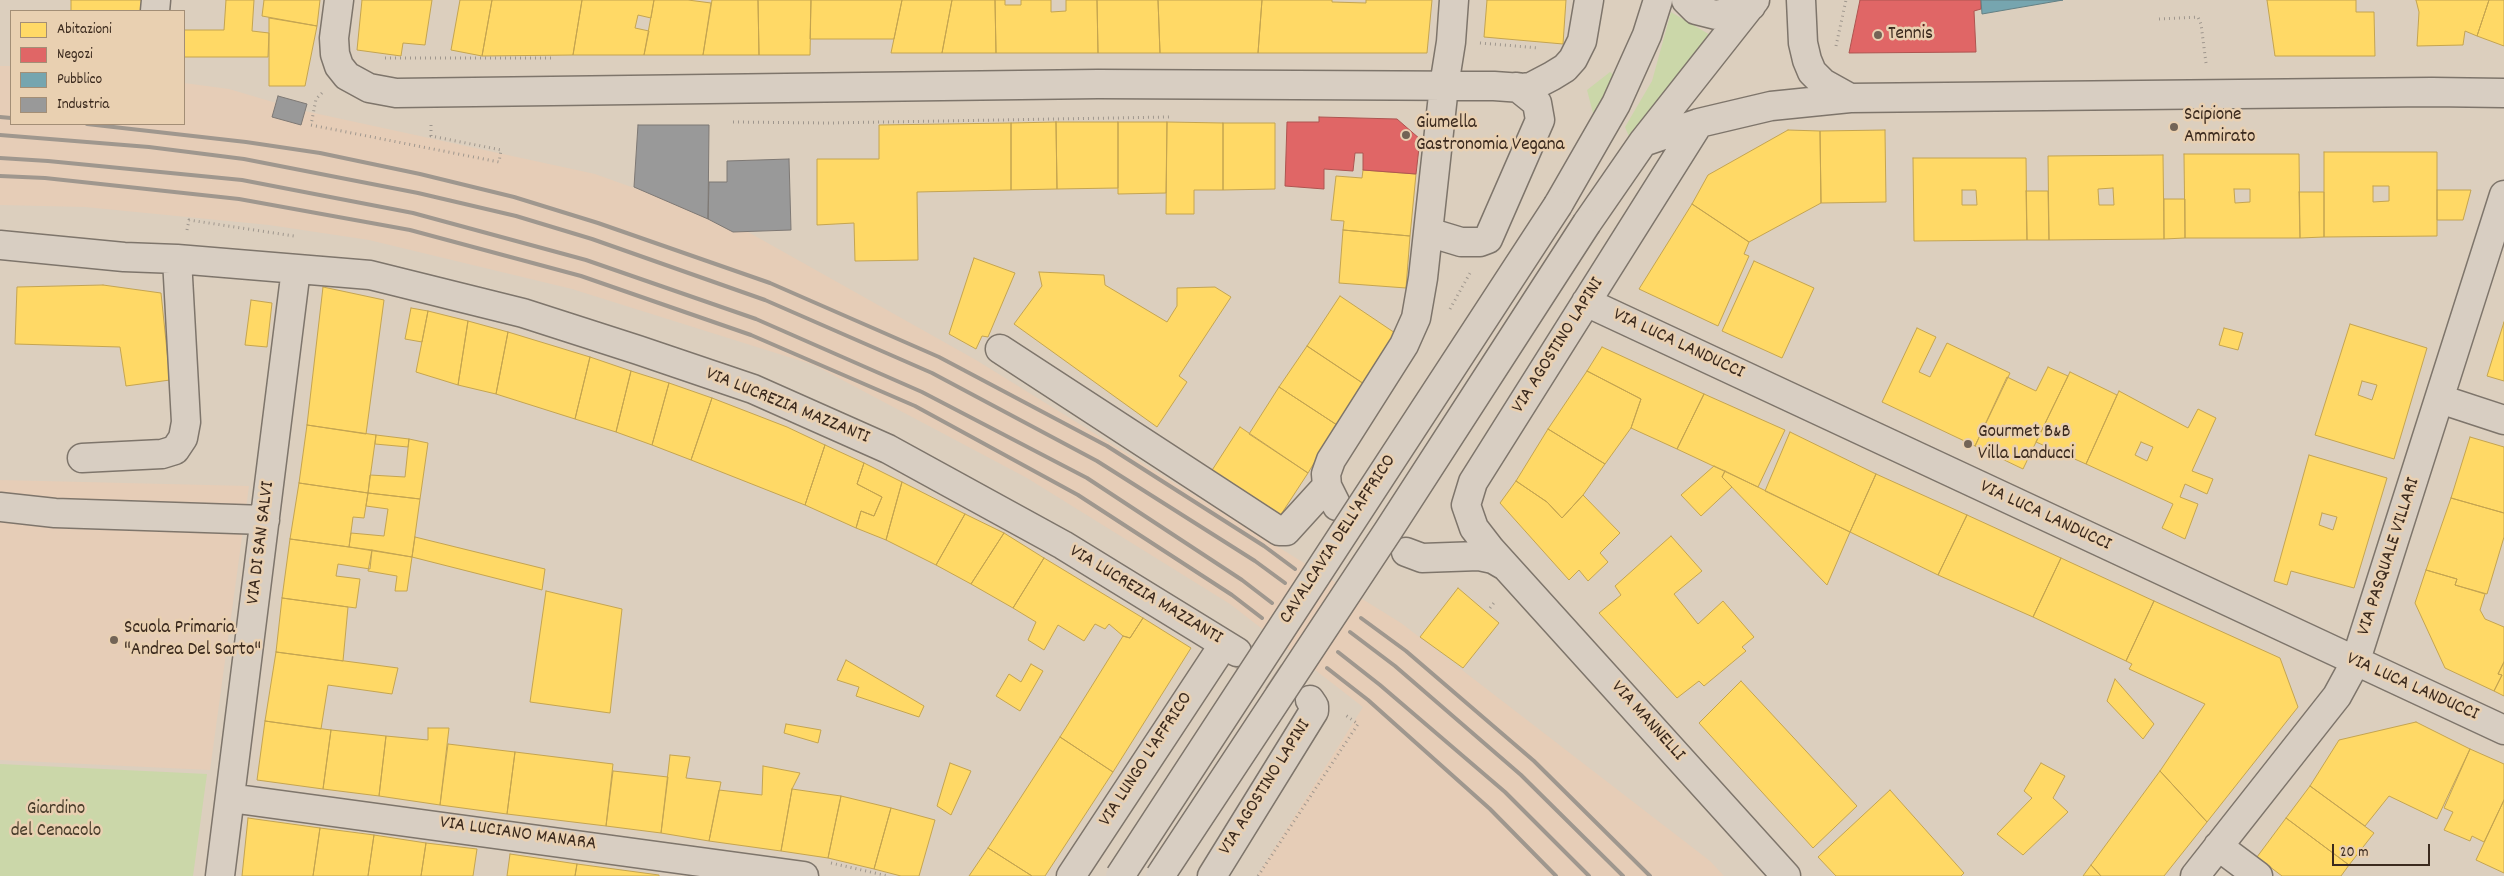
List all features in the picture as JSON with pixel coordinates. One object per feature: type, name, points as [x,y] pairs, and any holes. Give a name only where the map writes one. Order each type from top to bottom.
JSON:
[{"type":"street","points":[[339,0],[334,44],[336,60],[344,72],[369,88],[396,93],[1098,84],[1519,88],[1531,86],[1552,76],[1565,68],[1573,59],[1582,41],[1589,0]]},
{"type":"street","points":[[1000,349],[1279,532],[1286,531],[1332,496],[1326,474],[1331,460],[1409,334],[1416,318],[1428,232],[1444,86],[1452,42],[1454,0]]},
{"type":"street","points":[[1628,80],[1633,57],[1637,0]]},
{"type":"street","points":[[1628,80],[1647,36],[1658,0]]},
{"type":"street","points":[[1686,0],[1696,10],[1716,15],[1740,10],[1753,3]]},
{"type":"street","points":[[1801,0],[1803,44],[1806,60],[1812,72],[1823,83],[1850,98]]},
{"type":"street","name":"CAVALCAVIA DELL'AFFRICO","points":[[1160,876],[1388,531],[1587,223],[1643,142],[1753,3]]},
{"type":"street","name":"CAVALCAVIA DELL'AFFRICO","points":[[1120,876],[1558,205],[1604,128],[1628,80]]},
{"type":"street","points":[[1428,232],[1461,242],[1480,242],[1488,239],[1540,120],[1538,103],[1519,88]]},
{"type":"street","points":[[1643,142],[1699,123],[1771,106],[1850,98],[2432,92],[2504,93]]},
{"type":"street","name":"VIA AGOSTINO LAPINI","points":[[1509,569],[1474,528],[1467,514],[1467,497],[1473,482],[1699,123]]},
{"type":"street","name":"VIA PASQUALE VILLARI","points":[[2194,876],[2337,696],[2355,663],[2504,195]]},
{"type":"street","name":"VIA LUCREZIA MAZZANTI","points":[[0,245],[124,257],[177,259],[370,275],[523,313],[753,389],[888,449],[1063,545],[1230,648]]},
{"type":"street","points":[[82,458],[162,454],[175,450],[183,438],[186,422],[177,259]]},
{"type":"street","name":"VIA DI SAN SALVI","points":[[220,876],[296,269]]},
{"type":"street","name":"VIA LUCA LANDUCCI","points":[[1586,302],[2355,663],[2504,730]]},
{"type":"street","points":[[2440,399],[2504,420]]},
{"type":"street","points":[[0,507],[54,513],[264,520]]},
{"type":"street","points":[[1406,552],[1422,558],[1486,557],[1509,569]]},
{"type":"street","name":"VIA MANNELLI","points":[[1509,569],[1786,876]]},
{"type":"street","name":"VIA LUNGO L'AFFRICO","points":[[1071,876],[1230,648]]},
{"type":"street","name":"VIA AGOSTINO LAPINI","points":[[1212,876],[1314,711],[1314,706],[1310,700]]},
{"type":"street","name":"VIA LUCIANO MANARA","points":[[230,798],[804,876]]},
{"type":"street","points":[[2218,846],[2258,876]]},
{"type":"path","points":[[2159,18],[2198,17],[2201,24],[2206,65]]},
{"type":"path","points":[[1480,34],[1480,42],[1549,49]]},
{"type":"path","points":[[316,99],[311,125],[499,162],[501,150],[431,136],[431,92]]},
{"type":"path","points":[[1258,876],[1358,724],[1343,713]]},
{"type":"shaded area","points":[[0,66],[10,66],[10,125],[185,125],[185,83],[229,89],[300,110],[595,174],[732,223],[976,360],[1401,623],[1710,861],[1724,876],[1257,876],[1363,707],[1230,604],[1027,478],[814,365],[572,289],[369,240],[269,225],[85,207],[0,205]]},
{"type":"shaded area","name":"Scuola Primaria \"Andrea Del Sarto\"","points":[[0,480],[249,486],[210,770],[0,760]]},
{"type":"green space","points":[[1671,12],[1712,36],[1630,139],[1625,127],[1652,81]]},
{"type":"green space","points":[[1610,72],[1615,76],[1595,121],[1587,90]]},
{"type":"green space","name":"Giardino del Cenacolo","points":[[0,764],[207,774],[193,876],[0,876]]},
{"type":"building: Abitazioni","points":[[71,0],[146,0],[146,10],[71,10]]},
{"type":"building: Abitazioni","points":[[226,0],[254,0],[252,31],[269,33],[268,57],[185,57],[185,30],[224,30]]},
{"type":"building: Abitazioni","points":[[264,0],[320,0],[317,26],[262,16]]},
{"type":"building: Abitazioni","points":[[362,0],[432,0],[425,45],[403,43],[401,56],[357,50]]},
{"type":"building: Abitazioni","points":[[460,0],[492,0],[482,56],[451,50]]},
{"type":"building: Abitazioni","points":[[492,0],[582,0],[573,55],[482,56]]},
{"type":"building: Abitazioni","points":[[582,0],[654,0],[651,18],[638,15],[635,28],[649,31],[644,55],[573,55]]},
{"type":"building: Abitazioni","points":[[654,0],[688,0],[711,3],[703,55],[644,55]]},
{"type":"building: Abitazioni","points":[[712,0],[758,0],[759,55],[703,55]]},
{"type":"building: Abitazioni","points":[[758,0],[811,0],[810,55],[759,55]]},
{"type":"building: Abitazioni","points":[[811,0],[902,0],[894,39],[810,39]]},
{"type":"building: Abitazioni","points":[[902,0],[952,0],[942,53],[891,53]]},
{"type":"building: Abitazioni","points":[[952,0],[995,0],[996,53],[942,53]]},
{"type":"building: Abitazioni","points":[[995,0],[1005,0],[1005,5],[1021,5],[1021,0],[1051,0],[1051,12],[1066,11],[1066,0],[1097,0],[1098,53],[996,53]]},
{"type":"building: Abitazioni","points":[[1097,0],[1158,0],[1160,53],[1098,53]]},
{"type":"building: Abitazioni","points":[[1158,0],[1262,0],[1258,53],[1160,53]]},
{"type":"building: Abitazioni","points":[[1262,0],[1332,0],[1332,2],[1366,3],[1366,0],[1432,0],[1427,53],[1258,53]]},
{"type":"building: Abitazioni","points":[[1487,0],[1566,0],[1563,44],[1484,37]]},
{"type":"building: Abitazioni","points":[[2267,0],[2356,0],[2356,12],[2374,12],[2375,56],[2275,56]]},
{"type":"building: Abitazioni","points":[[2416,0],[2489,0],[2477,36],[2465,31],[2463,45],[2417,46],[2419,12]]},
{"type":"building: Abitazioni","points":[[2489,0],[2504,0],[2504,46],[2477,36]]},
{"type":"building: Abitazioni","points":[[269,18],[317,26],[305,86],[269,86]]},
{"type":"building: Abitazioni","points":[[1056,122],[1057,189],[1011,190],[1011,123]]},
{"type":"building: Abitazioni","points":[[1056,122],[1118,122],[1118,188],[1057,189]]},
{"type":"building: Abitazioni","points":[[1118,122],[1167,122],[1166,193],[1118,194]]},
{"type":"building: Abitazioni","points":[[1167,122],[1223,123],[1223,190],[1194,190],[1194,214],[1166,214]]},
{"type":"building: Abitazioni","points":[[1011,123],[1011,190],[917,192],[918,260],[855,261],[854,223],[817,225],[817,159],[879,159],[879,125]]},
{"type":"building: Abitazioni","points":[[1223,123],[1275,123],[1275,189],[1223,190]]},
{"type":"building: Abitazioni","points":[[1788,130],[1820,131],[1821,203],[1749,242],[1692,204],[1708,175]]},
{"type":"building: Abitazioni","points":[[1885,130],[1886,202],[1821,203],[1820,131]]},
{"type":"building: Abitazioni","points":[[2324,152],[2437,152],[2437,236],[2324,237]],"holes":[[[2373,186],[2389,186],[2389,201],[2373,202]]]},
{"type":"building: Abitazioni","points":[[2184,154],[2299,154],[2300,238],[2185,238]],"holes":[[[2234,189],[2250,189],[2250,202],[2235,203]]]},
{"type":"building: Abitazioni","points":[[2163,155],[2164,239],[2049,240],[2048,156]],"holes":[[[2113,188],[2114,205],[2099,205],[2098,189]]]},
{"type":"building: Abitazioni","points":[[1913,158],[2026,158],[2027,240],[1914,241]],"holes":[[[1962,190],[1976,190],[1977,205],[1962,205]]]},
{"type":"building: Abitazioni","points":[[1363,170],[1416,174],[1410,236],[1343,230],[1344,221],[1331,220],[1336,176],[1362,178]]},
{"type":"building: Abitazioni","points":[[2437,190],[2471,190],[2463,220],[2437,220]]},
{"type":"building: Abitazioni","points":[[2026,191],[2048,191],[2049,240],[2027,240]]},
{"type":"building: Abitazioni","points":[[2299,192],[2324,192],[2324,237],[2300,238]]},
{"type":"building: Abitazioni","points":[[2164,199],[2185,199],[2185,238],[2164,239]]},
{"type":"building: Abitazioni","points":[[1692,204],[1749,242],[1744,254],[1749,256],[1718,326],[1639,289]]},
{"type":"building: Abitazioni","points":[[1343,230],[1410,236],[1406,288],[1339,283]]},
{"type":"building: Abitazioni","points":[[974,258],[1015,273],[988,337],[982,336],[976,349],[949,334]]},
{"type":"building: Abitazioni","points":[[1754,261],[1814,288],[1782,358],[1722,331]]},
{"type":"building: Abitazioni","points":[[1039,272],[1104,275],[1105,285],[1167,322],[1177,306],[1177,288],[1215,287],[1231,297],[1179,376],[1187,382],[1157,427],[1014,324],[1042,286]]},
{"type":"building: Abitazioni","points":[[103,285],[161,293],[170,380],[126,386],[120,347],[15,344],[17,287]]},
{"type":"building: Abitazioni","points":[[323,287],[384,300],[366,434],[307,425]]},
{"type":"building: Abitazioni","points":[[1340,296],[1398,335],[1364,384],[1307,346]]},
{"type":"building: Abitazioni","points":[[251,300],[272,303],[267,347],[245,345]]},
{"type":"building: Abitazioni","points":[[411,308],[428,311],[422,342],[405,339]]},
{"type":"building: Abitazioni","points":[[428,311],[468,321],[458,385],[416,372]]},
{"type":"building: Abitazioni","points":[[468,321],[508,332],[496,394],[458,385]]},
{"type":"building: Abitazioni","points":[[2504,322],[2504,381],[2487,376]]},
{"type":"building: Abitazioni","points":[[2350,324],[2427,348],[2394,459],[2315,435]],"holes":[[[2362,381],[2377,385],[2372,400],[2358,395]]]},
{"type":"building: Abitazioni","points":[[1917,328],[1936,337],[1919,372],[1930,377],[1947,343],[2010,373],[1975,446],[1882,402]]},
{"type":"building: Abitazioni","points":[[2224,328],[2243,333],[2238,350],[2219,345]]},
{"type":"building: Abitazioni","points":[[508,332],[590,357],[575,419],[496,394]]},
{"type":"building: Abitazioni","points":[[1307,346],[1364,384],[1337,425],[1279,387]]},
{"type":"building: Abitazioni","points":[[1602,347],[1704,394],[1677,449],[1631,428],[1641,399],[1587,371]]},
{"type":"building: Abitazioni","points":[[590,357],[631,371],[616,432],[575,419]]},
{"type":"building: Abitazioni","points":[[2048,367],[2068,376],[2023,469],[1975,446],[2007,377],[2036,391]]},
{"type":"building: Abitazioni","points":[[631,371],[669,383],[652,445],[616,432]]},
{"type":"building: Abitazioni","points":[[1587,371],[1641,399],[1631,428],[1605,464],[1548,429]]},
{"type":"building: Abitazioni","points":[[2070,372],[2117,395],[2086,464],[2036,442]]},
{"type":"building: Abitazioni","points":[[669,383],[712,398],[691,460],[652,445]]},
{"type":"building: Abitazioni","points":[[1279,387],[1337,425],[1308,473],[1249,434]]},
{"type":"building: Abitazioni","points":[[2119,391],[2188,428],[2198,409],[2216,418],[2192,471],[2213,479],[2207,494],[2185,484],[2180,497],[2198,504],[2185,539],[2162,528],[2173,504],[2086,464]],"holes":[[[2141,442],[2153,447],[2147,461],[2135,455]]]},
{"type":"building: Abitazioni","points":[[1704,394],[1785,430],[1758,487],[1677,449]]},
{"type":"building: Abitazioni","points":[[712,398],[787,427],[825,445],[805,505],[691,460]]},
{"type":"building: Abitazioni","points":[[307,425],[376,435],[368,493],[299,483]]},
{"type":"building: Abitazioni","points":[[1240,427],[1308,473],[1276,522],[1207,478]]},
{"type":"building: Abitazioni","points":[[1548,429],[1605,464],[1583,495],[1562,518],[1547,502],[1516,481]]},
{"type":"building: Abitazioni","points":[[1790,432],[1876,474],[1850,532],[1765,491]]},
{"type":"building: Abitazioni","points":[[376,435],[409,439],[408,447],[375,444]]},
{"type":"building: Abitazioni","points":[[2470,437],[2504,447],[2504,513],[2451,498]]},
{"type":"building: Abitazioni","points":[[409,439],[428,443],[420,499],[368,493],[370,475],[405,477]]},
{"type":"building: Abitazioni","points":[[825,445],[864,463],[857,484],[882,497],[874,516],[861,511],[856,528],[805,505]]},
{"type":"building: Abitazioni","points":[[2309,455],[2387,478],[2354,588],[2291,571],[2287,585],[2274,581]],"holes":[[[2322,513],[2337,517],[2333,530],[2319,525]]]},
{"type":"building: Abitazioni","points":[[864,463],[902,482],[886,540],[856,528],[861,511],[874,516],[882,497],[857,484]]},
{"type":"building: Abitazioni","points":[[1714,466],[1725,471],[1722,477],[1732,487],[1701,516],[1681,495]]},
{"type":"building: Abitazioni","points":[[1725,471],[1850,532],[1827,585],[1722,477]]},
{"type":"building: Abitazioni","points":[[1876,474],[1967,515],[1938,575],[1850,532]]},
{"type":"building: Abitazioni","points":[[1516,481],[1547,502],[1562,518],[1583,495],[1620,533],[1600,553],[1608,562],[1588,581],[1579,570],[1569,580],[1500,503]]},
{"type":"building: Abitazioni","points":[[902,482],[965,514],[936,565],[886,540]]},
{"type":"building: Abitazioni","points":[[299,483],[368,493],[364,518],[353,517],[349,547],[290,539]]},
{"type":"building: Abitazioni","points":[[368,493],[420,499],[412,557],[349,547],[351,533],[384,536],[388,509],[366,506]]},
{"type":"building: Abitazioni","points":[[2451,498],[2504,513],[2504,537],[2487,594],[2455,585],[2457,579],[2426,570]]},
{"type":"building: Abitazioni","points":[[965,514],[1004,533],[971,584],[936,565]]},
{"type":"building: Abitazioni","points":[[1967,515],[2061,558],[2033,617],[1938,575]]},
{"type":"building: Abitazioni","points":[[1004,533],[1044,558],[1013,608],[971,584]]},
{"type":"building: Abitazioni","points":[[1671,536],[1702,571],[1674,594],[1698,624],[1723,601],[1754,637],[1742,647],[1746,651],[1704,686],[1699,681],[1677,698],[1599,613],[1621,595],[1615,586]]},
{"type":"building: Abitazioni","points":[[415,537],[545,569],[542,590],[412,557]]},
{"type":"building: Abitazioni","points":[[290,539],[372,550],[370,569],[338,564],[336,576],[360,579],[356,608],[282,598]]},
{"type":"building: Abitazioni","points":[[372,550],[412,557],[407,591],[395,591],[397,576],[368,571]]},
{"type":"building: Abitazioni","points":[[1044,558],[1143,618],[1130,638],[1123,636],[1109,624],[1105,629],[1095,624],[1084,641],[1058,625],[1044,650],[1028,640],[1036,622],[1013,608]]},
{"type":"building: Abitazioni","points":[[2061,558],[2154,601],[2126,661],[2033,617]]},
{"type":"building: Abitazioni","points":[[2426,570],[2457,579],[2455,585],[2485,594],[2480,610],[2485,619],[2504,627],[2504,662],[2498,674],[2502,675],[2494,691],[2445,668],[2415,603]]},
{"type":"building: Abitazioni","points":[[1458,588],[1499,623],[1463,668],[1420,637]]},
{"type":"building: Abitazioni","points":[[546,591],[622,609],[610,713],[530,702]]},
{"type":"building: Abitazioni","points":[[282,598],[348,607],[343,661],[276,652]]},
{"type":"building: Abitazioni","points":[[2154,601],[2280,658],[2298,707],[2207,822],[2160,771],[2205,704],[2129,669],[2132,664],[2126,661]]},
{"type":"building: Abitazioni","points":[[1143,618],[1191,648],[1113,772],[1060,737],[1123,636],[1130,638]]},
{"type":"building: Abitazioni","points":[[276,652],[398,668],[392,694],[328,685],[321,729],[265,721]]},
{"type":"building: Abitazioni","points":[[846,660],[924,706],[919,717],[856,696],[859,687],[837,680]]},
{"type":"building: Abitazioni","points":[[2504,662],[2504,696],[2494,691],[2502,675],[2498,674]]},
{"type":"building: Abitazioni","points":[[1031,664],[1043,671],[1020,711],[996,696],[1009,674],[1021,682]]},
{"type":"building: Abitazioni","points":[[2115,679],[2154,724],[2143,739],[2107,701]]},
{"type":"building: Abitazioni","points":[[1741,681],[1857,806],[1813,848],[1699,723]]},
{"type":"building: Abitazioni","points":[[265,721],[331,730],[323,789],[257,780]]},
{"type":"building: Abitazioni","points":[[2416,722],[2470,749],[2437,819],[2389,796],[2365,826],[2310,786],[2339,740]]},
{"type":"building: Abitazioni","points":[[786,724],[821,730],[818,743],[784,733]]},
{"type":"building: Abitazioni","points":[[428,728],[449,728],[440,805],[379,796],[386,736],[428,740]]},
{"type":"building: Abitazioni","points":[[331,730],[386,736],[379,796],[323,789]]},
{"type":"building: Abitazioni","points":[[1060,737],[1113,772],[1045,876],[1032,876],[988,848]]},
{"type":"building: Abitazioni","points":[[448,744],[515,752],[507,814],[440,805]]},
{"type":"building: Abitazioni","points":[[2470,749],[2504,764],[2504,800],[2484,842],[2472,836],[2470,841],[2444,830],[2453,812],[2444,808]]},
{"type":"building: Abitazioni","points":[[515,752],[613,764],[606,826],[507,814]]},
{"type":"building: Abitazioni","points":[[670,755],[690,757],[686,778],[721,782],[709,841],[661,833]]},
{"type":"building: Abitazioni","points":[[950,763],[971,771],[951,815],[937,806]]},
{"type":"building: Abitazioni","points":[[2041,763],[2065,776],[2053,798],[2068,812],[2023,855],[1997,834],[2032,798],[2024,791]]},
{"type":"building: Abitazioni","points":[[763,766],[800,773],[792,789],[781,851],[709,841],[719,790],[762,795]]},
{"type":"building: Abitazioni","points":[[613,771],[668,777],[661,833],[606,826]]},
{"type":"building: Abitazioni","points":[[2160,771],[2207,822],[2164,876],[2101,876],[2091,865]]},
{"type":"building: Abitazioni","points":[[2310,786],[2374,833],[2349,865],[2286,818]]},
{"type":"building: Abitazioni","points":[[792,789],[841,796],[828,858],[781,851]]},
{"type":"building: Abitazioni","points":[[1890,790],[1964,873],[1961,876],[1836,876],[1818,857]]},
{"type":"building: Abitazioni","points":[[841,796],[891,808],[874,869],[828,858]]},
{"type":"building: Abitazioni","points":[[2504,800],[2504,873],[2476,860]]},
{"type":"building: Abitazioni","points":[[891,808],[935,820],[919,876],[901,876],[874,869]]},
{"type":"building: Abitazioni","points":[[248,818],[320,828],[313,876],[242,876]]},
{"type":"building: Abitazioni","points":[[2286,818],[2349,865],[2341,876],[2282,876],[2257,857]]},
{"type":"building: Abitazioni","points":[[320,828],[374,835],[368,876],[313,876]]},
{"type":"building: Abitazioni","points":[[374,835],[426,843],[421,876],[368,876]]},
{"type":"building: Abitazioni","points":[[426,843],[477,849],[473,876],[421,876]]},
{"type":"building: Abitazioni","points":[[988,848],[1032,876],[969,876]]},
{"type":"building: Abitazioni","points":[[510,854],[577,864],[575,876],[507,876]]},
{"type":"building: Abitazioni","points":[[577,864],[659,875],[659,876],[575,876]]},
{"type":"building: Abitazioni","points":[[2091,865],[2101,876],[2083,876]]},
{"type":"building: Negozi","points":[[1860,0],[1981,0],[1981,9],[1974,11],[1976,52],[1849,53]]},
{"type":"building: Negozi","points":[[1319,117],[1397,119],[1420,139],[1416,174],[1363,170],[1363,153],[1355,153],[1353,171],[1324,169],[1324,189],[1285,186],[1287,122],[1319,122]]},
{"type":"building: Pubblico","points":[[1981,0],[2063,0],[1982,14]]},
{"type":"building: Industria","points":[[278,96],[307,104],[301,125],[272,117]]},
{"type":"building: Industria","points":[[638,125],[709,125],[708,219],[634,187]]},
{"type":"building: Industria","points":[[789,159],[791,230],[733,232],[708,219],[709,182],[727,182],[727,161]]},
{"type":"tunnel","points":[[1337,506],[1405,551]]},
{"type":"tunnel","points":[[1238,653],[1306,698]]},
{"type":"railway","points":[[0,117],[10,118]]},
{"type":"railway","points":[[96,125],[246,142],[320,153],[420,174],[514,197],[598,223],[770,283],[939,357],[1107,446],[1264,546],[1295,569]]},
{"type":"railway","points":[[0,135],[149,147],[244,159],[418,193],[516,216],[592,239],[765,300],[932,373],[1097,461],[1255,561],[1285,583]]},
{"type":"railway","points":[[0,158],[242,180],[413,213],[586,260],[756,319],[922,392],[1087,478],[1242,580],[1272,603]]},
{"type":"railway","points":[[0,176],[45,178],[239,199],[410,230],[581,276],[751,335],[915,406],[1078,495],[1232,595],[1262,618]]},
{"type":"railway","points":[[1361,618],[1406,651],[1534,761],[1650,876]]},
{"type":"railway","points":[[1350,632],[1395,666],[1521,775],[1623,876]]},
{"type":"railway","points":[[1338,652],[1380,685],[1505,792],[1589,876]]},
{"type":"railway","points":[[1327,668],[1368,700],[1490,809],[1556,876]]},
{"type":"place","name":"Tennis","points":[[1878,35]]},
{"type":"place","name":"Scipione Ammirato","points":[[2174,127]]},
{"type":"place","name":"Giumella Gastronomia Vegana","points":[[1406,135]]},
{"type":"place","name":"Gourmet B&B Villa Landucci","points":[[1968,444]]},
{"type":"place","name":"Scuola Primaria \"Andrea Del Sarto\"","points":[[114,640]]}]
